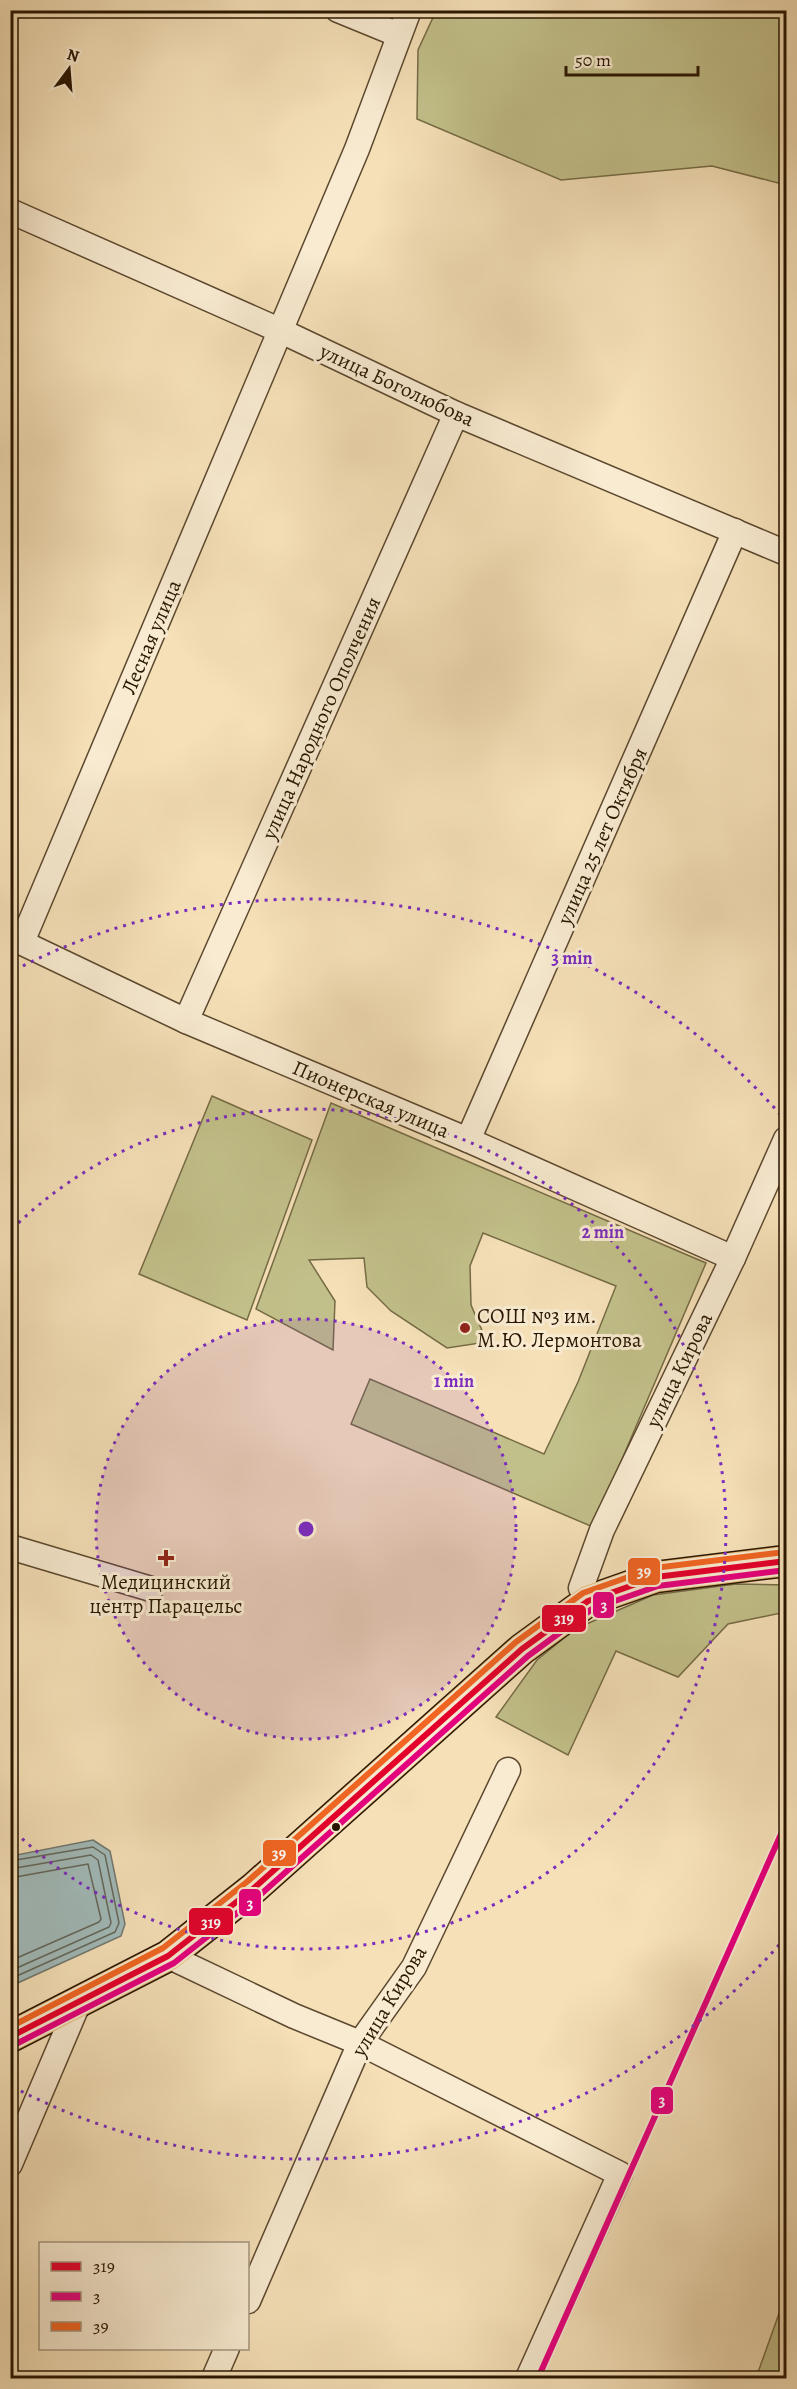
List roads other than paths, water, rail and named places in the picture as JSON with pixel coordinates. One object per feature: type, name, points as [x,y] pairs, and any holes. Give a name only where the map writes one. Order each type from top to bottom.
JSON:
[{"type":"main road","points":[[10,2037],[168,1956],[254,1888],[522,1649],[588,1601],[656,1577],[786,1562]]},
{"type":"street","points":[[338,10],[399,35]]},
{"type":"street","name":"Лесная улица","points":[[16,940],[357,150],[409,10]]},
{"type":"street","name":"улица Боголюбова","points":[[10,211],[279,330],[456,414],[786,553]]},
{"type":"street","name":"улица Народного Ополчения","points":[[186,1021],[456,414]]},
{"type":"street","name":"улица 25 лет Октября","points":[[468,1140],[735,531]]},
{"type":"street","name":"Пионерская улица","points":[[16,940],[186,1021],[468,1140],[733,1258]]},
{"type":"street","name":"улица Кирова","points":[[588,1601],[580,1587],[602,1530],[733,1258],[786,1139]]},
{"type":"street","points":[[10,1547],[151,1589]]},
{"type":"street","name":"улица Кирова","points":[[249,2299],[360,2043],[414,1967],[508,1770]]},
{"type":"street","points":[[168,1956],[294,2016],[360,2043],[620,2174],[528,2379]]},
{"type":"street","points":[[10,2164],[78,2004]]},
{"type":"street","points":[[214,2379],[227,2350]]},
{"type":"water","points":[[93,1840],[110,1851],[125,1924],[121,1936],[11,1986],[11,1856]]},
{"type":"place","name":"СОШ №3 им. М.Ю. Лермонтова","points":[[465,1328]]},
{"type":"place","name":"Медицинский центр Парацельс","points":[[166,1558]]}]
